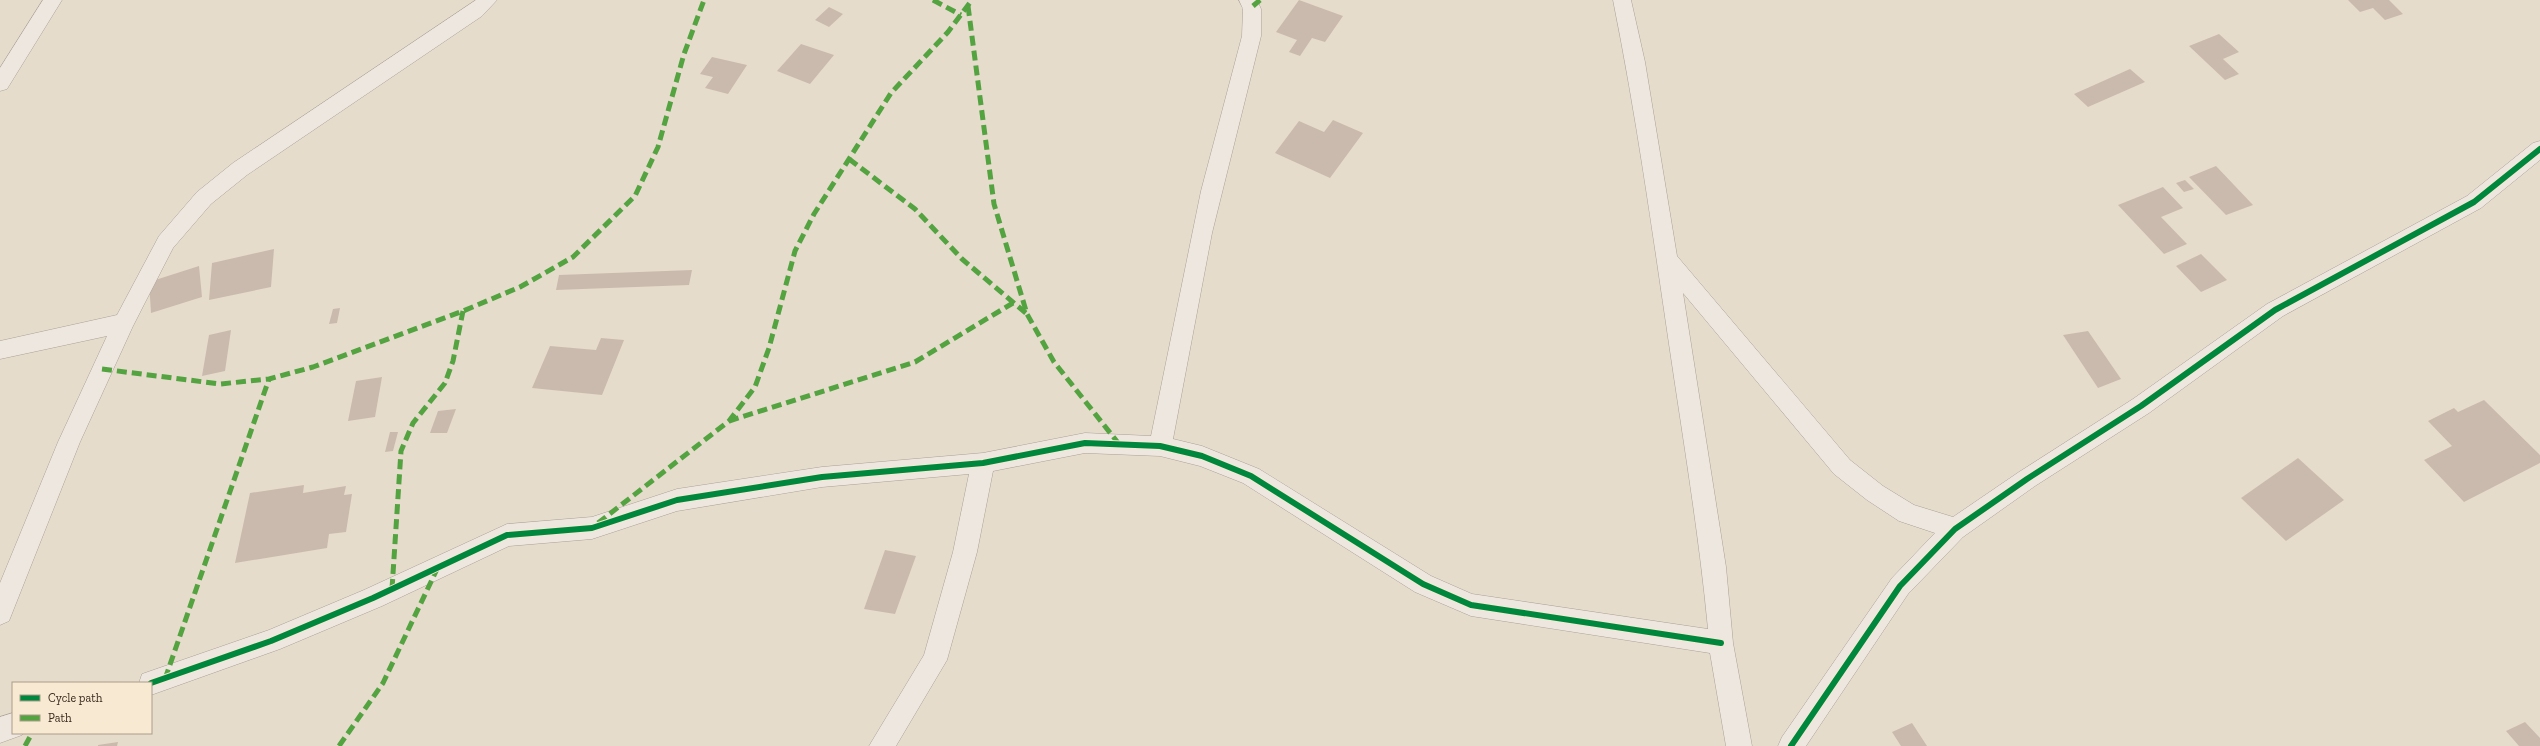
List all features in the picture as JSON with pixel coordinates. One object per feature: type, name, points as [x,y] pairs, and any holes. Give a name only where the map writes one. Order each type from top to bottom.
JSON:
[{"type":"street","points":[[0,84],[53,0]]},
{"type":"street","points":[[0,613],[69,442],[124,323],[166,242],[204,198],[240,169],[475,11],[488,0]]},
{"type":"street","points":[[1160,446],[1186,305],[1232,108],[1254,25],[1253,6],[1248,0]]},
{"type":"street","points":[[1622,0],[1635,62],[1667,259],[1714,567],[1721,643],[1739,746]]},
{"type":"street","points":[[1791,746],[1900,586],[1955,529],[2027,479],[2141,406],[2275,310],[2474,202],[2540,150]]},
{"type":"street","points":[[1667,259],[1842,467],[1875,493],[1907,513],[1955,529]]},
{"type":"street","points":[[0,350],[124,323]]},
{"type":"street","points":[[152,683],[286,635],[379,595],[507,535],[592,528],[677,500],[822,477],[983,463],[1085,443],[1160,446],[1202,456],[1251,476],[1423,584],[1471,605],[1721,643]]},
{"type":"street","points":[[882,746],[935,660],[965,552],[983,463]]},
{"type":"street","points":[[0,730],[12,726]]},
{"type":"building","points":[[1299,0],[1343,16],[1325,42],[1312,38],[1300,56],[1289,52],[1297,40],[1276,32]]},
{"type":"building","points":[[2348,0],[2389,0],[2403,14],[2385,20],[2373,8],[2360,12]]},
{"type":"building","points":[[829,7],[843,14],[829,27],[815,20]]},
{"type":"building","points":[[2219,34],[2239,52],[2223,59],[2239,74],[2225,80],[2189,46]]},
{"type":"building","points":[[801,44],[834,55],[810,84],[777,71]]},
{"type":"building","points":[[712,57],[747,65],[728,94],[705,88],[713,77],[700,74]]},
{"type":"building","points":[[2130,69],[2145,82],[2088,107],[2074,94]]},
{"type":"building","points":[[1333,120],[1363,133],[1330,178],[1275,153],[1299,121],[1324,132]]},
{"type":"building","points":[[2216,166],[2253,205],[2226,215],[2189,177]]},
{"type":"building","points":[[2185,180],[2194,189],[2184,192],[2176,183]]},
{"type":"building","points":[[2163,187],[2183,208],[2161,217],[2187,244],[2164,254],[2118,205]]},
{"type":"building","points":[[274,249],[271,287],[209,300],[212,263]]},
{"type":"building","points":[[2201,254],[2227,280],[2201,292],[2176,266]]},
{"type":"building","points":[[199,266],[202,297],[151,313],[149,282]]},
{"type":"building","points":[[692,270],[689,285],[556,290],[559,275]]},
{"type":"building","points":[[340,308],[337,323],[329,324],[333,309]]},
{"type":"building","points":[[231,330],[225,371],[202,376],[209,335]]},
{"type":"building","points":[[2088,331],[2121,379],[2098,388],[2063,335]]},
{"type":"building","points":[[601,338],[624,340],[602,395],[532,388],[550,346],[596,350]]},
{"type":"building","points":[[382,377],[375,417],[348,421],[356,381]]},
{"type":"building","points":[[2484,400],[2540,455],[2540,463],[2464,502],[2424,460],[2452,446],[2428,421],[2454,408],[2458,412]]},
{"type":"building","points":[[456,409],[447,433],[430,433],[438,411]]},
{"type":"building","points":[[390,432],[398,432],[393,451],[385,452]]},
{"type":"building","points":[[2298,458],[2344,500],[2286,541],[2241,498]]},
{"type":"building","points":[[304,485],[303,493],[346,486],[344,495],[352,494],[346,532],[329,534],[327,548],[235,563],[250,493]]},
{"type":"building","points":[[885,550],[916,556],[895,614],[864,609]]},
{"type":"building","points":[[2525,722],[2540,738],[2540,746],[2519,746],[2506,731]]},
{"type":"building","points":[[1912,723],[1927,746],[1901,746],[1892,732]]},
{"type":"building","points":[[118,742],[117,746],[98,746],[98,745]]},
{"type":"marked path","points":[[102,369],[220,384],[269,379],[313,367],[463,311],[520,287],[573,257],[606,227],[635,196],[658,147],[684,54],[704,0]]},
{"type":"marked path","points":[[933,0],[961,15]]},
{"type":"marked path","points":[[598,523],[729,421],[755,387],[769,348],[795,251],[814,214],[891,93],[948,32],[972,0]]},
{"type":"marked path","points":[[1253,6],[1260,0]]},
{"type":"marked path","points":[[968,6],[994,204],[1027,314],[1054,362],[1119,444]]},
{"type":"marked path","points":[[849,159],[915,209],[962,259],[1027,314]]},
{"type":"marked path","points":[[729,421],[915,362],[1013,303]]},
{"type":"marked path","points":[[392,589],[401,451],[413,423],[445,383],[453,361],[463,311]]},
{"type":"marked path","points":[[165,679],[269,379]]},
{"type":"marked path","points":[[339,746],[383,683],[438,567]]},
{"type":"marked path","points":[[25,746],[31,734]]},
{"type":"cycle path","points":[[1791,746],[1900,586],[1955,529],[2027,479],[2141,406],[2275,310],[2474,202],[2540,149]]},
{"type":"cycle path","points":[[152,683],[271,641],[373,598],[507,535],[592,528],[677,500],[822,477],[983,463],[1085,443],[1160,446],[1202,456],[1251,476],[1423,584],[1471,605],[1721,643]]}]
